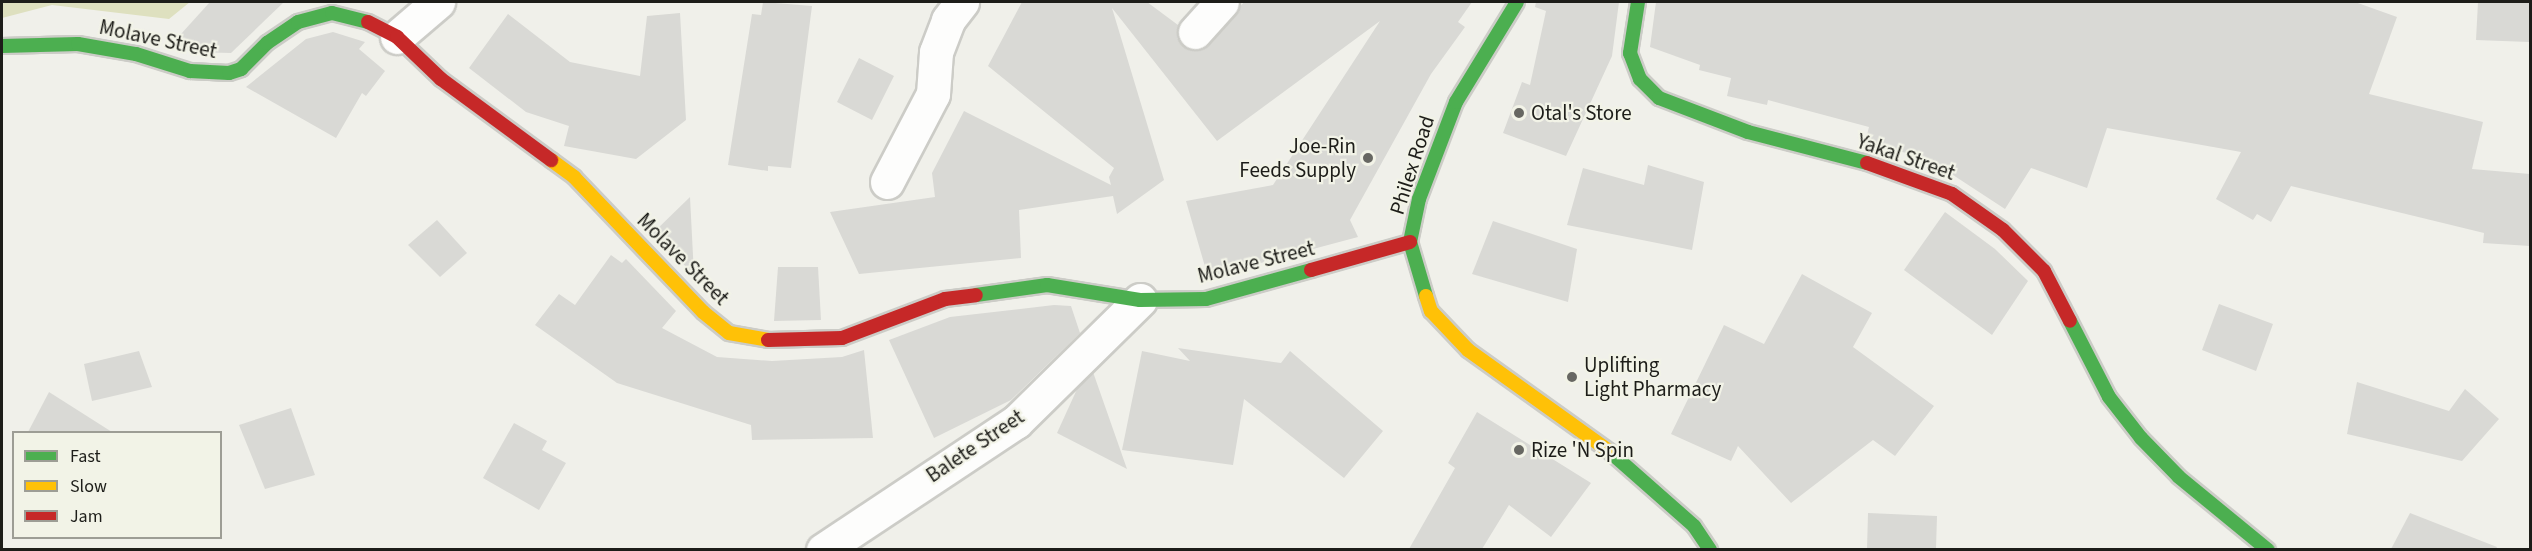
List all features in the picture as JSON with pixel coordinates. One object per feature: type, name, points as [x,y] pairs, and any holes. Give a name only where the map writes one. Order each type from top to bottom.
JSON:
[{"type":"street","points":[[397,37],[438,2]]},
{"type":"street","points":[[887,182],[933,94],[936,52],[948,20],[962,2]]},
{"type":"street","points":[[1195,32],[1222,2]]},
{"type":"street","name":"Philex Road","points":[[1517,2],[1456,102],[1419,199],[1410,242],[1431,311],[1467,351],[1623,461],[1694,526],[1710,549]]},
{"type":"street","name":"Yakal Street","points":[[1638,2],[1630,54],[1640,79],[1659,98],[1748,132],[1897,171],[1952,194],[2003,230],[2044,271],[2109,397],[2141,438],[2179,477],[2268,549]]},
{"type":"street","name":"Molave Street","points":[[2,46],[78,44],[136,54],[214,74],[241,69],[267,43],[298,22],[332,13],[358,17],[397,37],[441,79],[574,177],[703,312],[729,333],[760,340],[842,338],[945,299],[1047,285],[1095,290],[1140,300],[1206,299],[1410,242]]},
{"type":"street","name":"Balete Street","points":[[823,549],[1016,422],[1140,300]]},
{"type":"green space","points":[[2,2],[190,2],[169,19],[52,5],[2,18]]},
{"type":"building","points":[[210,2],[284,2],[231,53],[193,52],[171,45]]},
{"type":"building","points":[[763,2],[812,6],[791,168],[768,166],[768,171],[728,165],[752,14],[761,15]]},
{"type":"building","points":[[1022,2],[1147,2],[1178,25],[1177,38],[1192,50],[1209,45],[1244,2],[1472,2],[1458,22],[1465,27],[1431,74],[1350,220],[1358,237],[1208,277],[1186,201],[1273,185],[1380,21],[1217,141],[1112,8],[1164,180],[1117,214],[1113,196],[1019,210],[1021,258],[859,274],[830,212],[935,197],[932,173],[964,111],[1111,185],[1109,177],[1114,168],[988,66]]},
{"type":"building","points":[[1536,2],[1619,2],[1612,56],[1566,156],[1503,133],[1522,82],[1530,85],[1546,11],[1535,7]]},
{"type":"building","points":[[1656,2],[2355,2],[2397,17],[2369,94],[2483,122],[2472,169],[2530,174],[2530,246],[2483,243],[2484,233],[2291,186],[2271,222],[2257,214],[2253,220],[2216,199],[2241,152],[2107,128],[2087,188],[2031,168],[2005,209],[1927,158],[1865,143],[1869,127],[1768,100],[1767,105],[1727,96],[1731,78],[1699,70],[1700,65],[1650,47]]},
{"type":"building","points":[[2478,2],[2529,2],[2529,42],[2476,40]]},
{"type":"building","points":[[680,13],[686,120],[636,159],[564,146],[569,126],[526,112],[469,68],[508,14],[570,62],[640,76],[647,16]]},
{"type":"building","points":[[333,32],[365,42],[359,49],[385,71],[366,96],[362,93],[336,138],[246,87],[306,39]]},
{"type":"building","points":[[859,58],[894,76],[872,120],[837,102]]},
{"type":"building","points":[[1648,165],[1704,182],[1692,250],[1567,225],[1583,168],[1644,185]]},
{"type":"building","points":[[690,197],[694,275],[653,233]]},
{"type":"building","points":[[1945,212],[1995,249],[2028,281],[1992,335],[1904,270]]},
{"type":"building","points":[[437,220],[467,253],[440,277],[408,245]]},
{"type":"building","points":[[1493,221],[1577,249],[1568,302],[1472,274]]},
{"type":"building","points":[[611,255],[622,263],[626,259],[676,311],[662,328],[717,357],[772,361],[842,357],[864,350],[873,438],[752,440],[751,425],[617,383],[535,325],[559,294],[575,305]]},
{"type":"building","points":[[778,267],[818,267],[821,320],[774,321]]},
{"type":"building","points":[[1802,274],[1872,313],[1853,347],[1934,406],[1895,456],[1873,440],[1791,503],[1738,446],[1731,461],[1671,434],[1724,325],[1764,344]]},
{"type":"building","points":[[2219,304],[2273,324],[2256,371],[2202,350]]},
{"type":"building","points":[[1054,305],[1071,306],[1080,333],[1011,400],[934,438],[889,340],[950,317]]},
{"type":"building","points":[[1178,348],[1281,363],[1290,351],[1383,431],[1344,478],[1244,399],[1233,465],[1122,450],[1142,351],[1190,361]]},
{"type":"building","points":[[139,351],[152,387],[92,401],[84,364]]},
{"type":"building","points":[[1093,372],[1127,469],[1057,433],[1078,387]]},
{"type":"building","points":[[2357,382],[2449,411],[2465,389],[2499,419],[2462,461],[2347,434]]},
{"type":"building","points":[[49,392],[110,431],[29,431]]},
{"type":"building","points":[[291,408],[315,475],[265,489],[239,425]]},
{"type":"building","points":[[1477,412],[1591,483],[1551,537],[1509,505],[1482,549],[1409,549],[1455,468],[1448,463]]},
{"type":"building","points":[[514,423],[547,441],[542,450],[566,463],[539,510],[483,478]]},
{"type":"building","points":[[1868,513],[1937,516],[1936,549],[1867,549]]},
{"type":"building","points":[[2410,513],[2497,547],[2496,549],[2391,549]]},
{"type":"traffic: fast","points":[[1426,296],[1410,242],[1419,199],[1456,102],[1517,2]]},
{"type":"traffic: fast","points":[[1638,2],[1630,53],[1640,79],[1659,98],[1748,132],[1867,163]]},
{"type":"traffic: fast","points":[[2,46],[78,44],[136,54],[190,71],[229,73],[241,69],[267,43],[298,22],[332,13],[368,22]]},
{"type":"traffic: fast","points":[[976,295],[1047,285],[1140,300],[1206,299],[1311,270]]},
{"type":"traffic: fast","points":[[2070,321],[2109,397],[2141,438],[2179,477],[2268,550]]},
{"type":"traffic: fast","points":[[1609,451],[1694,526],[1710,550]]},
{"type":"traffic: slow","points":[[551,160],[574,177],[703,312],[729,333],[768,340]]},
{"type":"traffic: slow","points":[[1426,296],[1431,311],[1468,350],[1609,451]]},
{"type":"traffic: jam","points":[[368,22],[397,37],[441,79],[551,160]]},
{"type":"traffic: jam","points":[[1867,163],[1952,194],[2003,230],[2044,271],[2070,321]]},
{"type":"traffic: jam","points":[[1311,270],[1410,242]]},
{"type":"traffic: jam","points":[[768,340],[842,338],[945,299],[976,295]]},
{"type":"place","name":"Otal's Store","points":[[1519,113]]},
{"type":"place","name":"Joe-Rin Feeds Supply","points":[[1368,158]]},
{"type":"place","name":"Uplifting Light Pharmacy","points":[[1572,377]]},
{"type":"place","name":"Rize 'N Spin","points":[[1519,450]]}]
